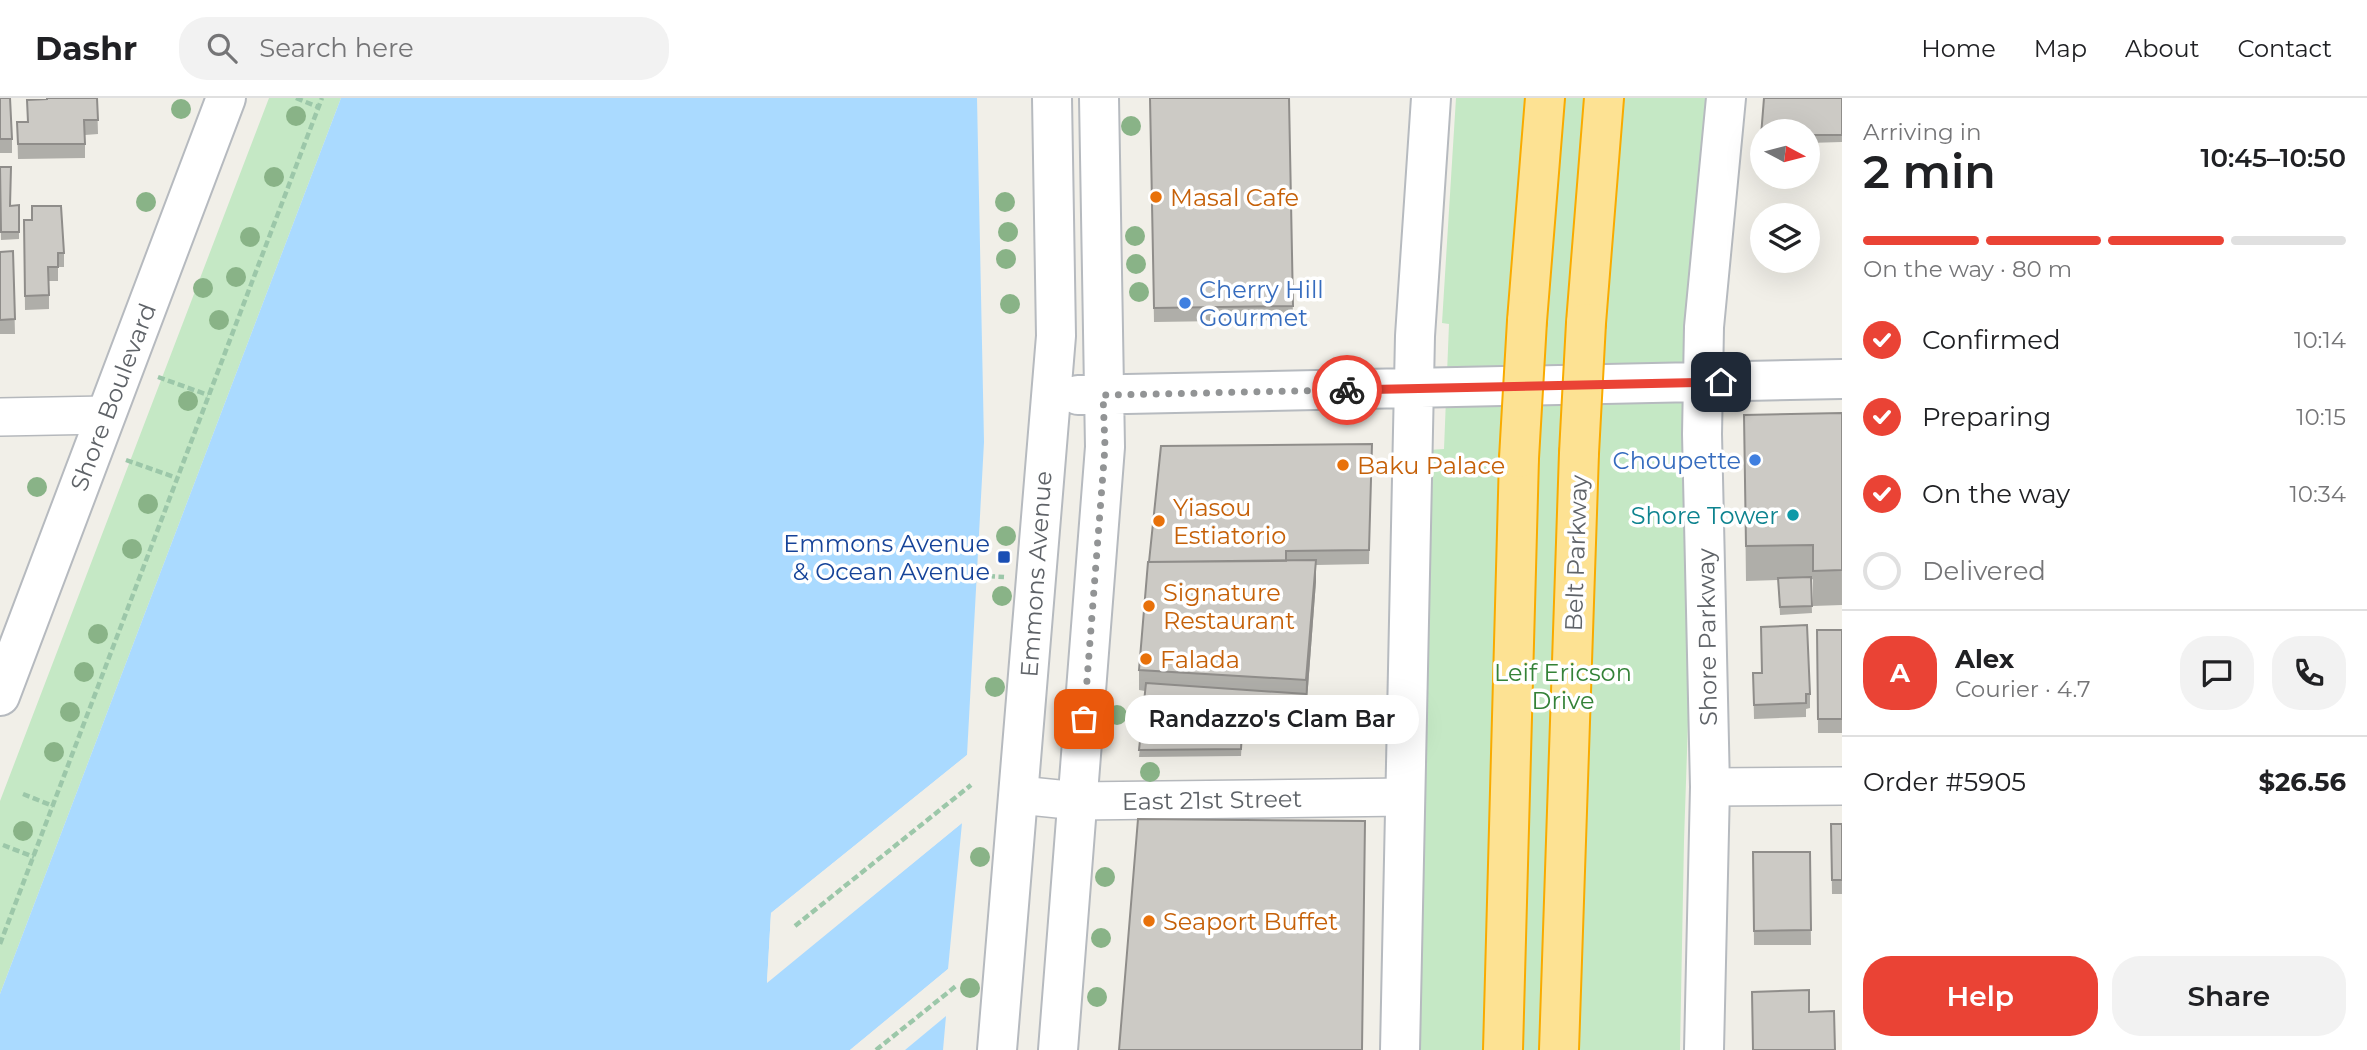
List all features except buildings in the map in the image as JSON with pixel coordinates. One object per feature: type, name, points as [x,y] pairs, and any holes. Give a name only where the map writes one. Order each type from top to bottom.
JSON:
[{"type":"highway","points":[[1503,1050],[1519,458],[1545,98]]},
{"type":"highway","name":"Belt Parkway","points":[[1559,1050],[1579,453],[1586,323],[1604,98]]},
{"type":"main road","name":"Shore Boulevard","points":[[0,696],[226,98]]},
{"type":"main road","name":"Emmons Avenue","points":[[997,1050],[1056,336],[1052,98]]},
{"type":"main road","points":[[1058,1050],[1105,447],[1099,98]]},
{"type":"main road","points":[[1400,1050],[1415,336],[1432,98]]},
{"type":"main road","name":"Shore Parkway","points":[[1704,1050],[1710,787],[1703,434],[1704,327],[1726,98]]},
{"type":"main road","points":[[1052,395],[1842,379]]},
{"type":"street","points":[[0,417],[106,415]]},
{"type":"street","points":[[1710,787],[1842,786]]},
{"type":"street","name":"East 21st Street","points":[[1019,795],[1078,801],[1405,797]]},
{"type":"path","points":[[296,98],[318,107]]},
{"type":"path","points":[[0,944],[322,98]]},
{"type":"path","points":[[157,376],[208,395]]},
{"type":"path","points":[[125,459],[177,478]]},
{"type":"path","points":[[795,926],[971,785]]},
{"type":"path","points":[[23,794],[53,806]]},
{"type":"path","points":[[3,845],[34,856]]},
{"type":"path","points":[[876,1050],[956,986]]},
{"type":"green space","points":[[269,98],[341,98],[0,994],[0,801]]},
{"type":"green space","name":"Leif Ericson Drive","points":[[1456,98],[1709,98],[1684,841],[1680,1050],[1414,1050],[1428,450],[1444,449],[1449,324],[1442,323]]},
{"type":"water","points":[[341,98],[977,98],[984,442],[967,755],[771,913],[767,982],[962,823],[948,969],[850,1050],[0,1050],[0,994]]},
{"type":"water","points":[[946,1016],[943,1050],[905,1050]]},
{"type":"pier","points":[[967,755],[967,760],[774,915],[771,975],[962,820],[962,823],[767,983],[771,913]]},
{"type":"pier","points":[[948,969],[948,974],[856,1050],[850,1050]]},
{"type":"way so far","points":[[1084,719],[1105,447],[1103,395],[1347,390]]},
{"type":"place","name":"Masal Cafe","points":[[1156,197]]},
{"type":"place","name":"Cherry Hill Gourmet","points":[[1185,303]]},
{"type":"place","name":"Choupette","points":[[1755,460]]},
{"type":"place","name":"Baku Palace","points":[[1343,465]]},
{"type":"place","name":"Shore Tower","points":[[1793,515]]},
{"type":"place","name":"Yiasou Estiatorio","points":[[1159,521]]},
{"type":"place","name":"Emmons Avenue & Ocean Avenue","points":[[1004,557]]},
{"type":"place","name":"Signature Restaurant","points":[[1149,606]]},
{"type":"place","name":"Falada","points":[[1146,659]]},
{"type":"place","name":"Randazzo's Clam Bar","points":[[1084,719]]},
{"type":"place","name":"Seaport Buffet","points":[[1149,921]]},
{"type":"route","points":[[1347,390],[1721,382]]}]
